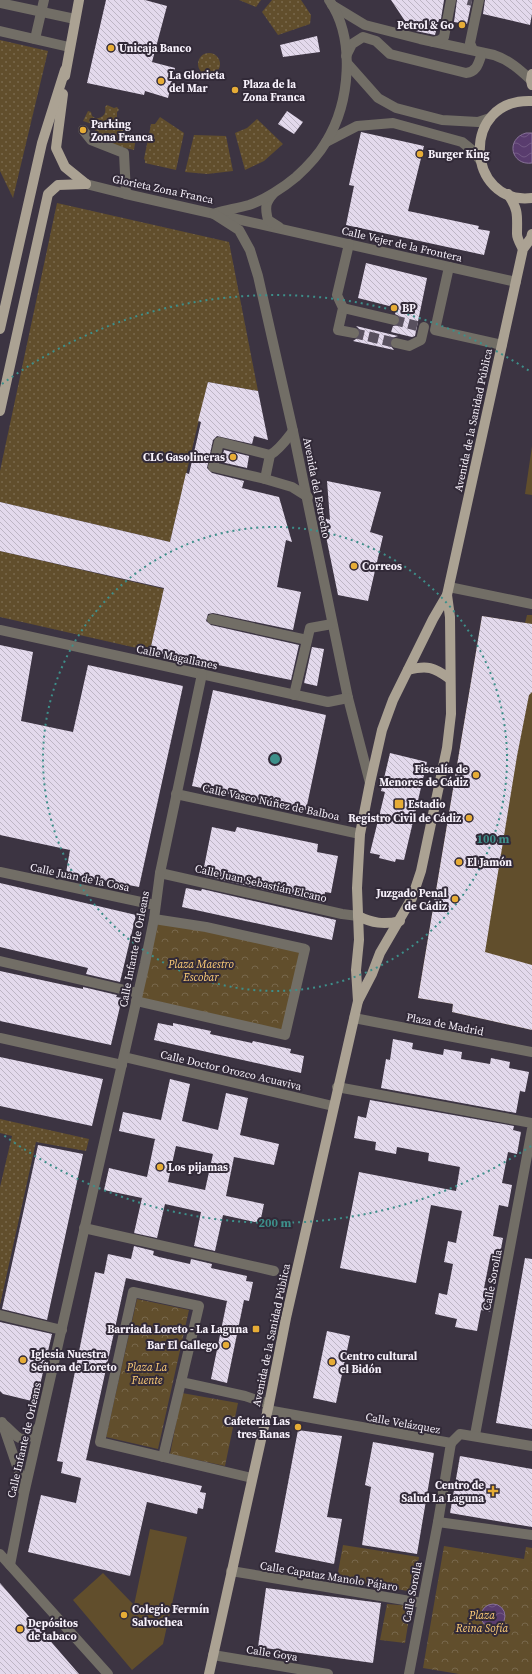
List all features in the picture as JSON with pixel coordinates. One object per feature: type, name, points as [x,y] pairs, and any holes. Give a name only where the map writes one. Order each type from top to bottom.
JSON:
[{"type":"main road","points":[[79,0],[65,70],[56,148],[65,167],[86,184]]},
{"type":"main road","points":[[0,329],[42,143],[65,70]]},
{"type":"main road","points":[[532,101],[513,103],[503,107],[490,118],[482,131],[479,141],[480,160],[484,173],[491,182],[498,189],[508,194],[518,197],[532,198]]},
{"type":"main road","points":[[0,411],[48,194],[58,185],[86,184]]},
{"type":"main road","name":"Avenida de la Sanidad Pública","points":[[508,194],[514,204],[518,216],[517,235],[523,249]]},
{"type":"main road","name":"Avenida de la Sanidad Pública","points":[[358,1001],[356,970],[359,940],[357,888],[360,834],[382,730],[393,700],[448,591],[523,249],[531,238],[532,234]]},
{"type":"main road","name":"Avenida de la Sanidad Pública","points":[[209,1674],[268,1407],[286,1318],[337,1088],[358,1001],[372,974],[380,953],[412,898],[421,871],[445,756],[451,714],[450,617],[448,591]]},
{"type":"main road","points":[[408,670],[419,667],[431,668],[440,671],[450,679]]},
{"type":"main road","points":[[358,916],[379,924],[389,924],[400,921]]},
{"type":"street","points":[[35,39],[44,0]]},
{"type":"street","points":[[433,42],[444,37],[451,0]]},
{"type":"street","points":[[476,1],[470,43],[481,56],[477,67],[472,72],[466,73],[390,54],[376,42],[363,38],[352,44],[347,59],[378,98],[396,108],[442,120],[478,122],[490,118]]},
{"type":"street","points":[[330,2],[365,25],[505,58],[532,79]]},
{"type":"street","name":"Glorieta Zona Franca","points":[[86,184],[214,214],[250,205],[275,191],[296,176],[326,142],[340,110],[346,84],[347,59],[343,28],[330,2]]},
{"type":"street","points":[[0,3],[75,20]]},
{"type":"street","points":[[0,31],[69,47]]},
{"type":"street","points":[[326,142],[357,126],[393,123],[462,142],[480,160]]},
{"type":"street","points":[[83,130],[91,140],[124,153],[126,194]]},
{"type":"street","name":"Calle Vejer de la Frontera","points":[[275,191],[266,201],[265,210],[268,220],[282,230]]},
{"type":"street","name":"Calle Vejer de la Frontera","points":[[214,214],[516,282]]},
{"type":"street","name":"Avenida del Estrecho","points":[[214,214],[239,230],[250,250],[258,276],[294,431],[348,698],[370,783]]},
{"type":"street","points":[[349,244],[337,295],[343,308],[338,330],[354,333]]},
{"type":"street","points":[[435,330],[448,267]]},
{"type":"street","points":[[343,308],[394,320]]},
{"type":"street","points":[[396,343],[410,346],[421,340],[420,327],[502,345]]},
{"type":"street","points":[[265,479],[270,455],[283,445],[294,431]]},
{"type":"street","points":[[270,455],[220,442],[213,467],[265,479],[292,488],[308,497]]},
{"type":"street","points":[[448,591],[532,604]]},
{"type":"street","points":[[212,619],[307,640]]},
{"type":"street","points":[[294,695],[310,628],[332,624]]},
{"type":"street","name":"Calle Magallanes","points":[[0,630],[328,702],[348,698]]},
{"type":"street","name":"Calle Infante de Orleans","points":[[10,1565],[24,1494],[154,919],[160,872],[202,674]]},
{"type":"street","name":"Calle Vasco Núñez de Balboa","points":[[176,794],[360,834]]},
{"type":"street","name":"Calle Juan de la Cosa","points":[[0,872],[155,905]]},
{"type":"street","name":"Calle Juan Sebastián Elcano","points":[[160,872],[342,914],[358,916]]},
{"type":"street","points":[[0,961],[286,1035],[305,949],[206,927],[154,919]]},
{"type":"street","name":"Plaza de Madrid","points":[[354,1018],[532,1052]]},
{"type":"street","name":"Calle Doctor Orozco Acuaviva","points":[[0,1038],[123,1061],[334,1106]]},
{"type":"street","points":[[337,1088],[532,1123]]},
{"type":"street","name":"Calle Sorolla","points":[[475,1435],[532,1129]]},
{"type":"street","points":[[84,1228],[274,1271]]},
{"type":"street","points":[[163,1457],[199,1306],[133,1292],[100,1442],[163,1457],[252,1478]]},
{"type":"street","points":[[0,1315],[62,1330]]},
{"type":"street","points":[[181,1382],[246,1396],[268,1407]]},
{"type":"street","name":"Calle Velázquez","points":[[268,1407],[451,1443],[460,1434],[475,1435],[532,1446]]},
{"type":"street","points":[[1,1421],[13,1431],[17,1437],[23,1440],[29,1439],[40,1426]]},
{"type":"street","points":[[1,1421],[19,1472],[24,1494]]},
{"type":"street","name":"Calle Sorolla","points":[[409,1674],[438,1522],[451,1443]]},
{"type":"street","points":[[438,1522],[532,1535]]},
{"type":"street","points":[[0,1554],[108,1674]]},
{"type":"street","name":"Calle Capataz Manolo Pájaro","points":[[232,1572],[422,1603]]},
{"type":"street","name":"Calle Goya","points":[[213,1655],[328,1674]]},
{"type":"green space","points":[[239,0],[261,0],[256,7]]},
{"type":"green space","points":[[272,0],[301,0],[311,15],[310,24],[278,35],[262,12]]},
{"type":"green space","points":[[0,40],[48,51],[13,198],[0,171]]},
{"type":"green space","points":[[205,53],[213,53],[220,60],[220,68],[213,75],[205,75],[198,68],[198,60]]},
{"type":"green space","points":[[107,105],[114,108],[117,107],[119,110],[117,112],[117,117],[124,125],[131,124],[129,135],[136,137],[134,150],[104,143],[96,136],[95,125],[83,121],[88,111],[91,112],[92,116],[95,118],[102,117],[105,114],[105,107]]},
{"type":"green space","points":[[160,117],[184,133],[176,170],[145,163],[144,159],[151,124],[155,124]]},
{"type":"green space","points":[[257,119],[283,144],[264,161],[245,170],[235,133],[247,128]]},
{"type":"green space","points":[[194,135],[226,136],[233,171],[207,174],[185,172]]},
{"type":"green space","points":[[57,203],[229,242],[258,391],[208,382],[170,542],[0,502],[0,471]]},
{"type":"green space","points":[[532,446],[532,495],[525,494]]},
{"type":"green space","points":[[0,551],[164,589],[150,651],[0,617]]},
{"type":"green space","points":[[527,615],[532,615],[532,1030],[452,1012],[453,1004],[418,998],[482,616],[525,623]]},
{"type":"green space","name":"Plaza Maestro Escobar","points":[[159,919],[301,952],[283,1030],[141,998]]},
{"type":"green space","points":[[0,1119],[89,1139],[86,1151],[36,1142],[0,1305],[0,1187],[12,1136],[0,1133]]},
{"type":"green space","name":"Plaza La Fuente","points":[[137,1299],[189,1310],[158,1449],[106,1437]]},
{"type":"green space","name":"Plaza La Fuente","points":[[182,1393],[238,1403],[225,1466],[170,1454]]},
{"type":"green space","points":[[150,1529],[187,1537],[163,1644],[132,1670],[73,1600],[103,1573],[134,1605]]},
{"type":"green space","points":[[343,1545],[419,1557],[413,1592],[337,1578]]},
{"type":"green space","name":"Plaza Reina Sofía","points":[[444,1546],[524,1559],[526,1547],[532,1548],[532,1674],[459,1674],[423,1668]]},
{"type":"green space","points":[[387,1604],[411,1606],[405,1643],[380,1640]]},
{"type":"water","points":[[526,133],[532,133],[532,163],[525,163],[519,160],[513,151],[515,141],[519,136]]},
{"type":"water","points":[[493,1604],[501,1608],[505,1616],[501,1624],[493,1628],[485,1624],[481,1616],[485,1608]]},
{"type":"building","points":[[106,0],[145,0],[167,6],[152,62],[175,68],[168,98],[145,91],[144,95],[87,83]]},
{"type":"building","points":[[391,0],[444,0],[441,19],[439,19],[435,35],[411,30]]},
{"type":"building","points":[[457,0],[472,0],[467,24],[454,22]]},
{"type":"building","points":[[485,0],[532,0],[530,25],[483,14]]},
{"type":"building","points":[[317,36],[320,52],[283,57],[280,45]]},
{"type":"building","points":[[287,111],[303,122],[294,134],[278,124]]},
{"type":"building","points":[[361,132],[424,146],[408,211],[479,226],[478,229],[490,231],[484,255],[346,225],[354,186],[349,185]]},
{"type":"building","points":[[366,263],[427,278],[415,336],[412,337],[391,332],[393,326],[398,325],[400,321],[399,316],[395,314],[397,308],[358,298]]},
{"type":"building","points":[[356,326],[398,336],[392,338],[390,341],[390,345],[394,350],[353,341],[360,335],[360,330]]},
{"type":"building","points":[[208,382],[258,391],[268,440],[254,436],[252,444],[217,436],[213,440],[207,468],[212,473],[244,481],[242,488],[279,497],[292,542],[286,540],[277,587],[301,592],[293,630],[213,613],[208,614],[206,621],[211,625],[299,645],[291,680],[150,651],[164,588],[0,551],[0,502],[170,542],[186,473],[189,474],[201,422],[198,421]]},
{"type":"building","points":[[224,450],[249,456],[247,468],[221,462]]},
{"type":"building","name":"Correos","points":[[327,481],[381,492],[370,532],[383,536],[368,601],[338,595],[322,517],[330,520]]},
{"type":"building","points":[[482,616],[532,624],[532,692],[529,695],[517,756],[485,952],[532,965],[532,1030],[452,1012],[453,1004],[418,998]]},
{"type":"building","points":[[0,645],[33,652],[21,721],[73,732],[88,665],[183,686],[139,887],[66,873],[70,850],[0,835]]},
{"type":"building","points":[[312,647],[324,649],[317,686],[304,683]]},
{"type":"building","points":[[213,690],[326,715],[306,810],[192,786]]},
{"type":"building","points":[[390,753],[427,762],[404,860],[396,859],[395,862],[379,858],[380,855],[370,853],[385,792],[381,791]]},
{"type":"building","points":[[212,827],[235,832],[237,827],[318,844],[317,852],[338,856],[331,893],[325,892],[323,903],[205,876],[207,868],[204,867]]},
{"type":"building","points":[[0,883],[136,915],[120,982],[86,974],[88,968],[0,947]]},
{"type":"building","points":[[186,888],[201,891],[202,889],[336,920],[332,940],[182,907]]},
{"type":"building","points":[[0,971],[83,989],[83,987],[117,995],[116,997],[122,998],[111,1045],[0,1021]]},
{"type":"building","points":[[158,1023],[173,1026],[173,1023],[211,1031],[210,1034],[252,1043],[253,1041],[291,1049],[290,1053],[304,1056],[301,1073],[154,1040]]},
{"type":"building","points":[[393,1039],[413,1043],[412,1049],[443,1055],[444,1049],[462,1052],[461,1059],[490,1064],[491,1058],[510,1062],[509,1068],[529,1072],[525,1092],[520,1091],[516,1113],[381,1088],[386,1059],[390,1060]]},
{"type":"building","points":[[0,1057],[103,1079],[92,1126],[0,1106]]},
{"type":"building","name":"Los pijamas","points":[[170,1079],[190,1084],[182,1121],[218,1130],[226,1093],[248,1098],[240,1135],[279,1144],[274,1165],[234,1157],[226,1196],[264,1204],[260,1223],[223,1215],[215,1251],[194,1246],[201,1212],[165,1204],[157,1238],[134,1233],[142,1198],[104,1190],[109,1168],[147,1177],[155,1139],[119,1131],[123,1112],[161,1120]],"holes":[[[176,1146],[213,1154],[205,1190],[168,1182]]]},
{"type":"building","points":[[370,1100],[514,1126],[513,1130],[521,1132],[517,1154],[508,1152],[502,1183],[512,1185],[508,1207],[499,1205],[493,1236],[503,1238],[499,1260],[490,1258],[484,1288],[494,1290],[490,1312],[481,1310],[477,1331],[455,1327],[457,1319],[435,1314],[439,1293],[447,1295],[453,1264],[444,1262],[448,1241],[456,1243],[462,1211],[431,1205],[416,1283],[340,1268],[359,1172],[456,1191],[460,1167],[428,1161],[429,1153],[397,1147],[396,1154],[375,1150],[376,1142],[354,1138],[358,1116],[366,1118]]},
{"type":"building","points":[[38,1145],[83,1154],[47,1320],[2,1309]]},
{"type":"building","points":[[134,1246],[154,1251],[153,1255],[159,1257],[190,1264],[191,1259],[212,1264],[211,1268],[247,1276],[246,1281],[253,1282],[249,1301],[244,1300],[227,1383],[211,1379],[227,1301],[126,1278],[86,1460],[202,1486],[200,1492],[206,1493],[203,1509],[198,1508],[197,1514],[147,1502],[130,1576],[28,1552],[41,1495],[76,1503],[81,1478],[61,1473],[63,1462],[57,1461],[95,1272],[104,1274],[108,1254],[131,1259]]},
{"type":"building","points":[[525,1258],[532,1259],[532,1429],[496,1423]]},
{"type":"building","name":"Iglesia Nuestra Señora de Loreto","points":[[0,1322],[52,1334],[36,1402],[3,1394],[0,1391]]},
{"type":"building","name":"Centro cultural el Bidón","points":[[327,1331],[350,1336],[336,1403],[313,1398]]},
{"type":"building","points":[[298,1430],[342,1436],[327,1517],[342,1519],[334,1564],[275,1552]]},
{"type":"building","points":[[373,1442],[434,1453],[417,1554],[362,1545],[371,1487],[365,1485]]},
{"type":"building","name":"Centro de Salud La Laguna","points":[[460,1456],[532,1469],[532,1527],[450,1513]]},
{"type":"building","name":"Depósitos de tabaco","points":[[0,1583],[79,1674],[0,1674]]},
{"type":"building","points":[[266,1588],[381,1603],[373,1663],[258,1647]]},
{"type":"tunnel","points":[[468,0],[472,1]]},
{"type":"tunnel","points":[[394,320],[417,326]]},
{"type":"tunnel","points":[[354,333],[396,343]]},
{"type":"place","name":"Petrol & Go","points":[[462,25]]},
{"type":"place","name":"Unicaja Banco","points":[[111,48]]},
{"type":"place","name":"La Glorieta del Mar","points":[[161,81]]},
{"type":"place","name":"Plaza de la Zona Franca","points":[[235,90]]},
{"type":"place","name":"Parking Zona Franca","points":[[83,130]]},
{"type":"place","name":"Burger King","points":[[420,154]]},
{"type":"place","name":"BP","points":[[394,308]]},
{"type":"place","name":"CLC Gasolineras","points":[[233,457]]},
{"type":"place","name":"Correos","points":[[354,566]]},
{"type":"place","name":"Fiscalía de Menores de Cádiz","points":[[476,775]]},
{"type":"place","name":"Estadio","points":[[399,804]]},
{"type":"place","name":"Registro Civil de Cádiz","points":[[469,818]]},
{"type":"place","name":"El Jamón","points":[[459,862]]},
{"type":"place","name":"Juzgado Penal de Cádiz","points":[[455,899]]},
{"type":"place","name":"Los pijamas","points":[[160,1167]]},
{"type":"place","name":"Barriada Loreto - La Laguna","points":[[256,1329]]},
{"type":"place","name":"Bar El Gallego","points":[[226,1345]]},
{"type":"place","name":"Iglesia Nuestra Señora de Loreto","points":[[23,1360]]},
{"type":"place","name":"Centro cultural el Bidón","points":[[332,1362]]},
{"type":"place","name":"Cafetería Las tres Ranas","points":[[298,1427]]},
{"type":"place","name":"Centro de Salud La Laguna","points":[[493,1491]]},
{"type":"place","name":"Colegio Fermín Salvochea","points":[[124,1615]]},
{"type":"place","name":"Depósitos de tabaco","points":[[20,1629]]}]
